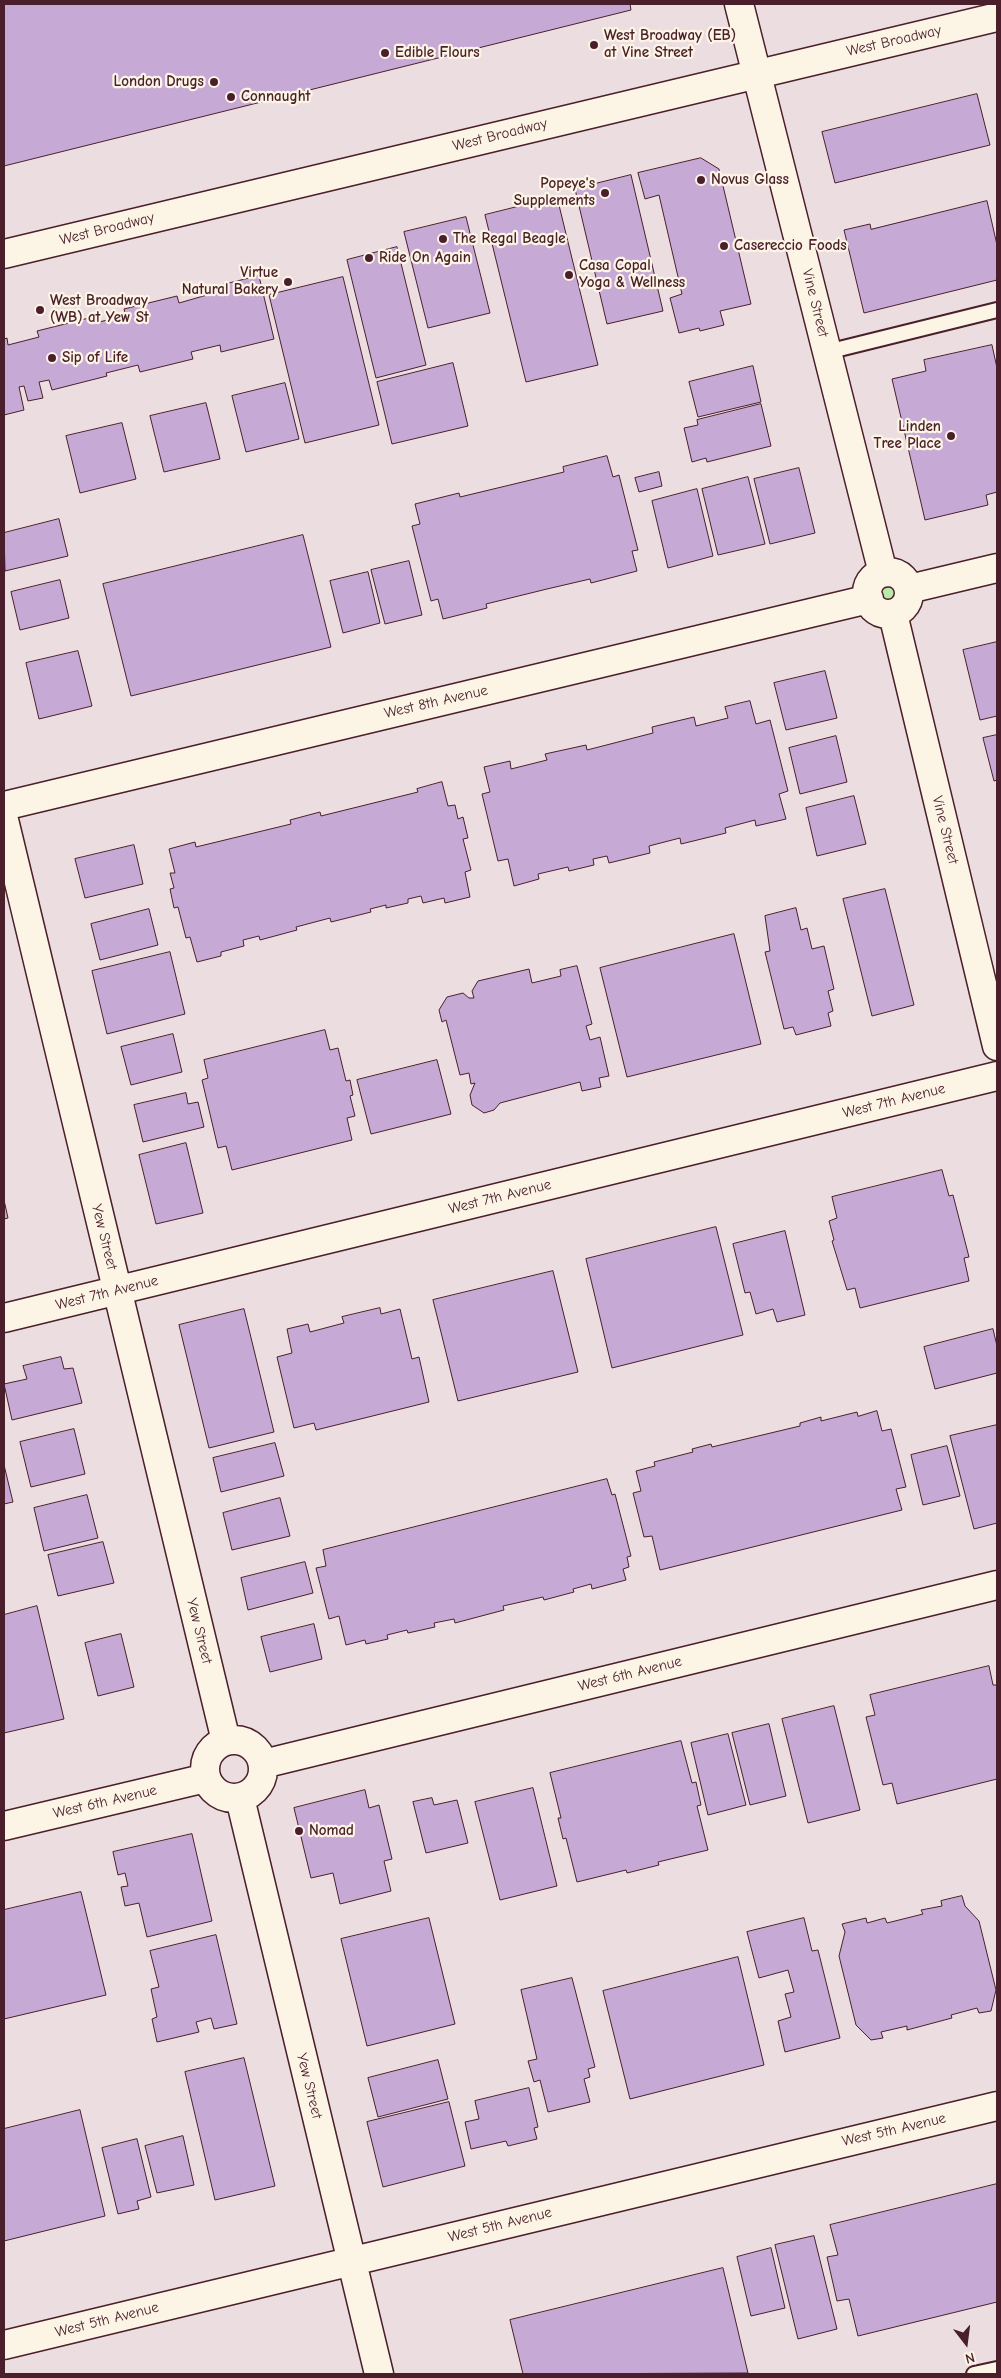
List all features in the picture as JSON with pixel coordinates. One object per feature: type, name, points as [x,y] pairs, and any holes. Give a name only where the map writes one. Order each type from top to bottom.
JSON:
[{"type":"street","name":"Vine Street","points":[[739,4],[883,574]]},
{"type":"street","name":"West Broadway","points":[[4,254],[997,17]]},
{"type":"street","points":[[909,589],[997,568]]},
{"type":"street","points":[[883,574],[896,574],[906,583],[909,589],[907,602],[904,607],[893,614],[881,613],[871,605],[869,599],[868,592],[872,580],[883,574]]},
{"type":"street","name":"West 8th Avenue","points":[[4,806],[869,599]]},
{"type":"street","name":"Vine Street","points":[[893,614],[997,1046]]},
{"type":"street","name":"Yew Street","points":[[4,820],[226,1741]]},
{"type":"street","name":"West 7th Avenue","points":[[4,1318],[997,1076]]},
{"type":"street","name":"West 6th Avenue","points":[[263,1764],[997,1585]]},
{"type":"street","points":[[236,1740],[253,1747],[260,1754],[263,1764],[264,1773],[256,1790],[240,1798],[223,1796],[215,1792],[206,1778],[204,1768],[206,1759],[218,1745],[226,1741],[236,1740]]},
{"type":"street","name":"West 6th Avenue","points":[[4,1826],[206,1778]]},
{"type":"street","name":"Yew Street","points":[[240,1798],[379,2374]]},
{"type":"street","name":"West 5th Avenue","points":[[4,2345],[997,2106]]},
{"type":"lane","points":[[827,352],[997,310]]},
{"type":"lane","points":[[974,2374],[997,2369]]},
{"type":"green space","points":[[890,573],[902,578],[907,602],[904,607],[881,613],[875,609],[869,586],[872,580]]},
{"type":"building","points":[[4,4],[630,4],[631,10],[4,166]]},
{"type":"building","points":[[977,94],[990,145],[835,183],[822,132]]},
{"type":"building","points":[[701,158],[719,169],[751,304],[720,311],[724,325],[700,331],[699,328],[679,333],[670,298],[682,294],[659,195],[645,199],[638,173]]},
{"type":"building","points":[[631,175],[663,311],[607,324],[575,189]]},
{"type":"building","points":[[557,197],[598,365],[526,382],[485,215]]},
{"type":"building","points":[[987,201],[997,245],[997,280],[864,313],[844,230],[870,224],[871,229]]},
{"type":"building","points":[[466,217],[490,313],[428,328],[404,232]]},
{"type":"building","points":[[397,247],[426,365],[376,378],[347,260]]},
{"type":"building","points":[[259,276],[274,339],[221,352],[220,345],[191,352],[193,359],[140,372],[138,365],[106,373],[107,376],[52,390],[49,380],[39,382],[43,398],[28,401],[24,386],[19,387],[24,410],[4,415],[4,339],[7,338],[8,345],[39,337],[37,331],[93,317],[94,323],[126,316],[124,309],[177,296],[179,303],[207,295],[206,289]]},
{"type":"building","points":[[343,277],[379,425],[305,443],[269,295]]},
{"type":"building","name":"Linden Tree Place","points":[[992,345],[997,368],[997,492],[986,495],[988,505],[925,520],[892,379],[926,371],[924,360]]},
{"type":"building","points":[[453,363],[468,426],[392,444],[377,382]]},
{"type":"building","points":[[753,366],[761,402],[698,417],[689,382]]},
{"type":"building","points":[[285,383],[299,439],[246,452],[232,396]]},
{"type":"building","points":[[206,403],[220,459],[164,472],[150,416]]},
{"type":"building","points":[[761,404],[771,446],[707,462],[706,458],[692,462],[684,428],[698,425],[697,420]]},
{"type":"building","points":[[122,423],[136,479],[80,493],[66,436]]},
{"type":"building","points":[[607,456],[613,477],[619,475],[638,550],[632,551],[637,571],[591,583],[590,579],[486,604],[487,608],[443,619],[438,599],[431,601],[412,526],[420,524],[415,504],[459,493],[460,497],[564,472],[563,467]]},
{"type":"building","points":[[799,468],[815,533],[770,544],[754,479]]},
{"type":"building","points":[[659,472],[662,486],[639,492],[635,478]]},
{"type":"building","points":[[748,477],[765,544],[718,555],[702,489]]},
{"type":"building","points":[[697,489],[713,556],[668,568],[652,501]]},
{"type":"building","points":[[59,519],[68,556],[5,571],[4,533]]},
{"type":"building","points":[[303,535],[331,647],[131,696],[103,584]]},
{"type":"building","points":[[409,561],[422,615],[385,624],[371,570]]},
{"type":"building","points":[[368,572],[380,623],[343,633],[330,581]]},
{"type":"building","points":[[60,580],[69,618],[20,630],[11,592]]},
{"type":"building","points":[[997,642],[997,716],[980,720],[963,650]]},
{"type":"building","points":[[78,651],[92,706],[39,719],[26,663]]},
{"type":"building","points":[[825,671],[837,718],[786,730],[774,683]]},
{"type":"building","points":[[750,701],[756,724],[770,720],[788,791],[779,794],[786,819],[756,826],[755,820],[725,828],[726,833],[681,844],[680,838],[649,846],[650,853],[609,863],[607,856],[593,859],[594,865],[569,871],[568,867],[538,874],[539,879],[514,886],[508,859],[498,861],[482,794],[490,792],[484,767],[510,761],[511,769],[547,760],[545,754],[586,745],[587,750],[653,733],[652,727],[694,717],[696,726],[728,718],[725,707]]},
{"type":"building","points":[[997,735],[997,780],[994,781],[983,738]]},
{"type":"building","points":[[836,736],[847,782],[800,794],[789,748]]},
{"type":"building","points":[[442,782],[448,806],[455,805],[458,819],[463,817],[468,838],[463,839],[471,870],[465,872],[470,897],[445,903],[444,898],[423,903],[421,896],[408,899],[408,903],[386,908],[386,905],[370,909],[371,912],[331,922],[330,918],[296,927],[297,930],[260,940],[259,936],[243,940],[244,946],[221,952],[221,956],[197,962],[190,937],[186,938],[178,907],[174,908],[170,889],[174,888],[170,873],[175,873],[169,849],[195,842],[196,847],[291,824],[290,820],[320,812],[321,816],[418,792],[417,789]]},
{"type":"building","points":[[854,796],[866,844],[817,856],[806,808]]},
{"type":"building","points":[[134,845],[143,884],[85,898],[75,859]]},
{"type":"building","points":[[885,889],[914,1005],[872,1016],[843,899]]},
{"type":"building","points":[[796,908],[801,930],[807,928],[812,949],[824,946],[834,989],[828,991],[833,1011],[828,1013],[831,1026],[796,1035],[793,1027],[784,1029],[765,952],[770,951],[765,916]]},
{"type":"building","points":[[149,909],[158,945],[100,960],[91,924]]},
{"type":"building","points":[[734,934],[761,1044],[627,1077],[600,968]]},
{"type":"building","points":[[170,952],[185,1014],[107,1034],[92,971]]},
{"type":"building","points":[[577,966],[592,1024],[586,1026],[590,1040],[600,1037],[609,1076],[599,1078],[601,1087],[582,1091],[580,1082],[500,1103],[494,1110],[484,1113],[472,1105],[470,1095],[475,1083],[471,1084],[469,1073],[460,1075],[446,1020],[442,1022],[439,1010],[447,997],[463,993],[469,998],[474,998],[472,991],[478,981],[529,969],[532,983],[561,976],[560,970]]},
{"type":"building","points":[[325,1030],[330,1050],[338,1048],[346,1081],[350,1080],[353,1095],[350,1096],[355,1116],[347,1118],[352,1140],[232,1170],[226,1146],[218,1148],[202,1080],[208,1078],[204,1060]]},
{"type":"building","points":[[173,1034],[182,1072],[131,1085],[121,1047]]},
{"type":"building","points":[[437,1060],[451,1114],[371,1134],[357,1080]]},
{"type":"building","points":[[186,1093],[188,1104],[198,1102],[204,1127],[143,1142],[134,1105]]},
{"type":"building","points":[[186,1143],[203,1213],[156,1224],[139,1155]]},
{"type":"building","points":[[942,1170],[949,1196],[953,1195],[969,1257],[964,1258],[969,1281],[860,1308],[855,1288],[847,1290],[832,1241],[834,1240],[829,1221],[837,1218],[832,1197]]},
{"type":"building","points":[[4,1200],[8,1218],[4,1219]]},
{"type":"building","points":[[716,1227],[743,1335],[612,1368],[586,1259]]},
{"type":"building","points":[[785,1231],[805,1315],[777,1322],[773,1309],[756,1314],[750,1292],[745,1293],[733,1244]]},
{"type":"building","points":[[553,1271],[578,1372],[458,1401],[433,1300]]},
{"type":"building","points":[[380,1308],[381,1314],[400,1309],[412,1359],[419,1357],[429,1402],[316,1430],[314,1423],[294,1428],[277,1357],[292,1353],[287,1329],[308,1324],[310,1332],[344,1323],[342,1317]]},
{"type":"building","points":[[244,1309],[274,1432],[209,1448],[179,1325]]},
{"type":"building","points":[[993,1329],[997,1346],[997,1373],[935,1389],[924,1347]]},
{"type":"building","points":[[61,1357],[64,1369],[73,1368],[82,1403],[12,1420],[4,1384],[27,1379],[23,1366]]},
{"type":"building","points":[[877,1411],[882,1431],[891,1429],[906,1487],[896,1489],[902,1510],[660,1570],[652,1536],[644,1537],[633,1493],[641,1491],[636,1471],[655,1466],[654,1462],[693,1452],[692,1449],[711,1444],[712,1447],[800,1426],[800,1423],[821,1417],[821,1421],[857,1412],[858,1416]]},
{"type":"building","points":[[997,1425],[997,1523],[974,1529],[950,1436]]},
{"type":"building","points":[[74,1429],[85,1474],[31,1487],[20,1442]]},
{"type":"building","points":[[275,1443],[284,1476],[221,1492],[213,1458]]},
{"type":"building","points":[[947,1446],[960,1496],[923,1505],[911,1455]]},
{"type":"building","points":[[4,1465],[13,1502],[4,1504]]},
{"type":"building","points":[[607,1479],[612,1495],[615,1494],[631,1556],[627,1557],[629,1567],[623,1569],[626,1580],[592,1589],[591,1584],[573,1589],[574,1592],[544,1600],[543,1597],[503,1606],[504,1610],[455,1623],[454,1619],[434,1623],[435,1627],[408,1633],[407,1630],[387,1635],[388,1639],[366,1644],[365,1640],[346,1645],[339,1616],[329,1619],[316,1568],[326,1566],[323,1550]]},
{"type":"building","points":[[87,1495],[98,1538],[44,1551],[34,1508]]},
{"type":"building","points":[[280,1498],[290,1536],[232,1550],[223,1513]]},
{"type":"building","points":[[103,1542],[114,1583],[58,1596],[48,1555]]},
{"type":"building","points":[[305,1562],[313,1593],[248,1610],[241,1578]]},
{"type":"building","points":[[37,1606],[64,1719],[4,1733],[4,1615]]},
{"type":"building","points":[[314,1624],[322,1659],[270,1672],[261,1637]]},
{"type":"building","points":[[121,1634],[134,1687],[98,1696],[85,1643]]},
{"type":"building","points":[[989,1666],[993,1685],[997,1685],[997,1779],[897,1804],[892,1783],[883,1785],[866,1717],[875,1715],[870,1695]]},
{"type":"building","points":[[834,1706],[860,1810],[808,1823],[782,1719]]},
{"type":"building","points":[[769,1724],[786,1796],[750,1805],[732,1733]]},
{"type":"building","points":[[728,1734],[746,1805],[708,1815],[691,1743]]},
{"type":"building","points":[[681,1741],[692,1783],[696,1782],[701,1805],[697,1806],[708,1850],[658,1862],[659,1865],[627,1873],[626,1870],[577,1882],[566,1838],[563,1839],[558,1818],[561,1818],[550,1773]]},
{"type":"building","points":[[533,1788],[557,1886],[500,1900],[475,1802]]},
{"type":"building","points":[[365,1790],[369,1808],[379,1805],[392,1859],[384,1861],[391,1891],[340,1904],[333,1873],[311,1878],[294,1808]]},
{"type":"building","points":[[432,1798],[434,1805],[457,1800],[468,1843],[426,1853],[413,1802]]},
{"type":"building","points":[[192,1834],[212,1921],[147,1937],[139,1903],[125,1906],[121,1887],[128,1886],[125,1873],[118,1875],[113,1852]]},
{"type":"building","points":[[81,1892],[106,1995],[4,2019],[4,1910]]},
{"type":"building","points":[[962,1896],[965,1906],[979,1921],[996,1990],[991,2011],[979,2013],[977,2008],[951,2015],[952,2018],[907,2030],[907,2026],[881,2032],[883,2038],[871,2040],[856,2025],[839,1956],[845,1932],[842,1924],[866,1918],[867,1923],[885,1918],[887,1923],[923,1914],[921,1910],[942,1906],[941,1901]]},
{"type":"building","points":[[429,1918],[455,2024],[367,2046],[341,1939]]},
{"type":"building","points":[[804,1918],[812,1951],[818,1950],[840,2038],[785,2052],[778,2021],[791,2017],[785,1994],[794,1992],[788,1970],[759,1978],[747,1932]]},
{"type":"building","points":[[216,1935],[237,2024],[214,2029],[211,2018],[196,2022],[199,2032],[157,2042],[152,2019],[157,2017],[151,1989],[159,1987],[150,1951]]},
{"type":"building","points":[[738,1957],[764,2065],[630,2099],[603,1991]]},
{"type":"building","points":[[572,1978],[595,2067],[588,2069],[590,2077],[584,2079],[590,2102],[548,2112],[540,2080],[534,2082],[528,2061],[537,2059],[521,1990]]},
{"type":"building","points":[[244,2058],[275,2186],[215,2200],[185,2072]]},
{"type":"building","points":[[438,2060],[448,2099],[378,2117],[368,2078]]},
{"type":"building","points":[[529,2088],[538,2127],[534,2128],[537,2139],[508,2146],[506,2141],[471,2149],[465,2122],[479,2119],[475,2101]]},
{"type":"building","points":[[449,2102],[465,2166],[383,2187],[367,2122]]},
{"type":"building","points":[[80,2110],[105,2216],[4,2241],[4,2129]]},
{"type":"building","points":[[183,2136],[194,2185],[157,2193],[145,2146]]},
{"type":"building","points":[[137,2139],[151,2197],[137,2201],[139,2209],[118,2214],[102,2148]]},
{"type":"building","points":[[997,2184],[997,2302],[858,2336],[849,2299],[837,2301],[827,2257],[838,2255],[830,2225]]},
{"type":"building","points":[[814,2236],[837,2329],[798,2339],[775,2245]]},
{"type":"building","points":[[771,2248],[785,2308],[751,2316],[737,2257]]},
{"type":"building","points":[[723,2268],[748,2373],[523,2374],[510,2320]]},
{"type":"place","name":"West Broadway (EB) at Vine Street","points":[[594,45]]},
{"type":"place","name":"Edible Flours","points":[[385,53]]},
{"type":"place","name":"London Drugs","points":[[214,82]]},
{"type":"place","name":"Connaught","points":[[231,97]]},
{"type":"place","name":"Novus Glass","points":[[701,180]]},
{"type":"place","name":"Popeye's Supplements","points":[[605,193]]},
{"type":"place","name":"The Regal Beagle","points":[[443,239]]},
{"type":"place","name":"Casereccio Foods","points":[[724,246]]},
{"type":"place","name":"Ride On Again","points":[[369,258]]},
{"type":"place","name":"Casa Copal Yoga & Wellness","points":[[569,275]]},
{"type":"place","name":"Virtue Natural Bakery","points":[[288,282]]},
{"type":"place","name":"West Broadway (WB) at Yew St","points":[[40,310]]},
{"type":"place","name":"Sip of Life","points":[[52,358]]},
{"type":"place","name":"Linden Tree Place","points":[[951,436]]},
{"type":"place","name":"Nomad","points":[[299,1831]]}]
